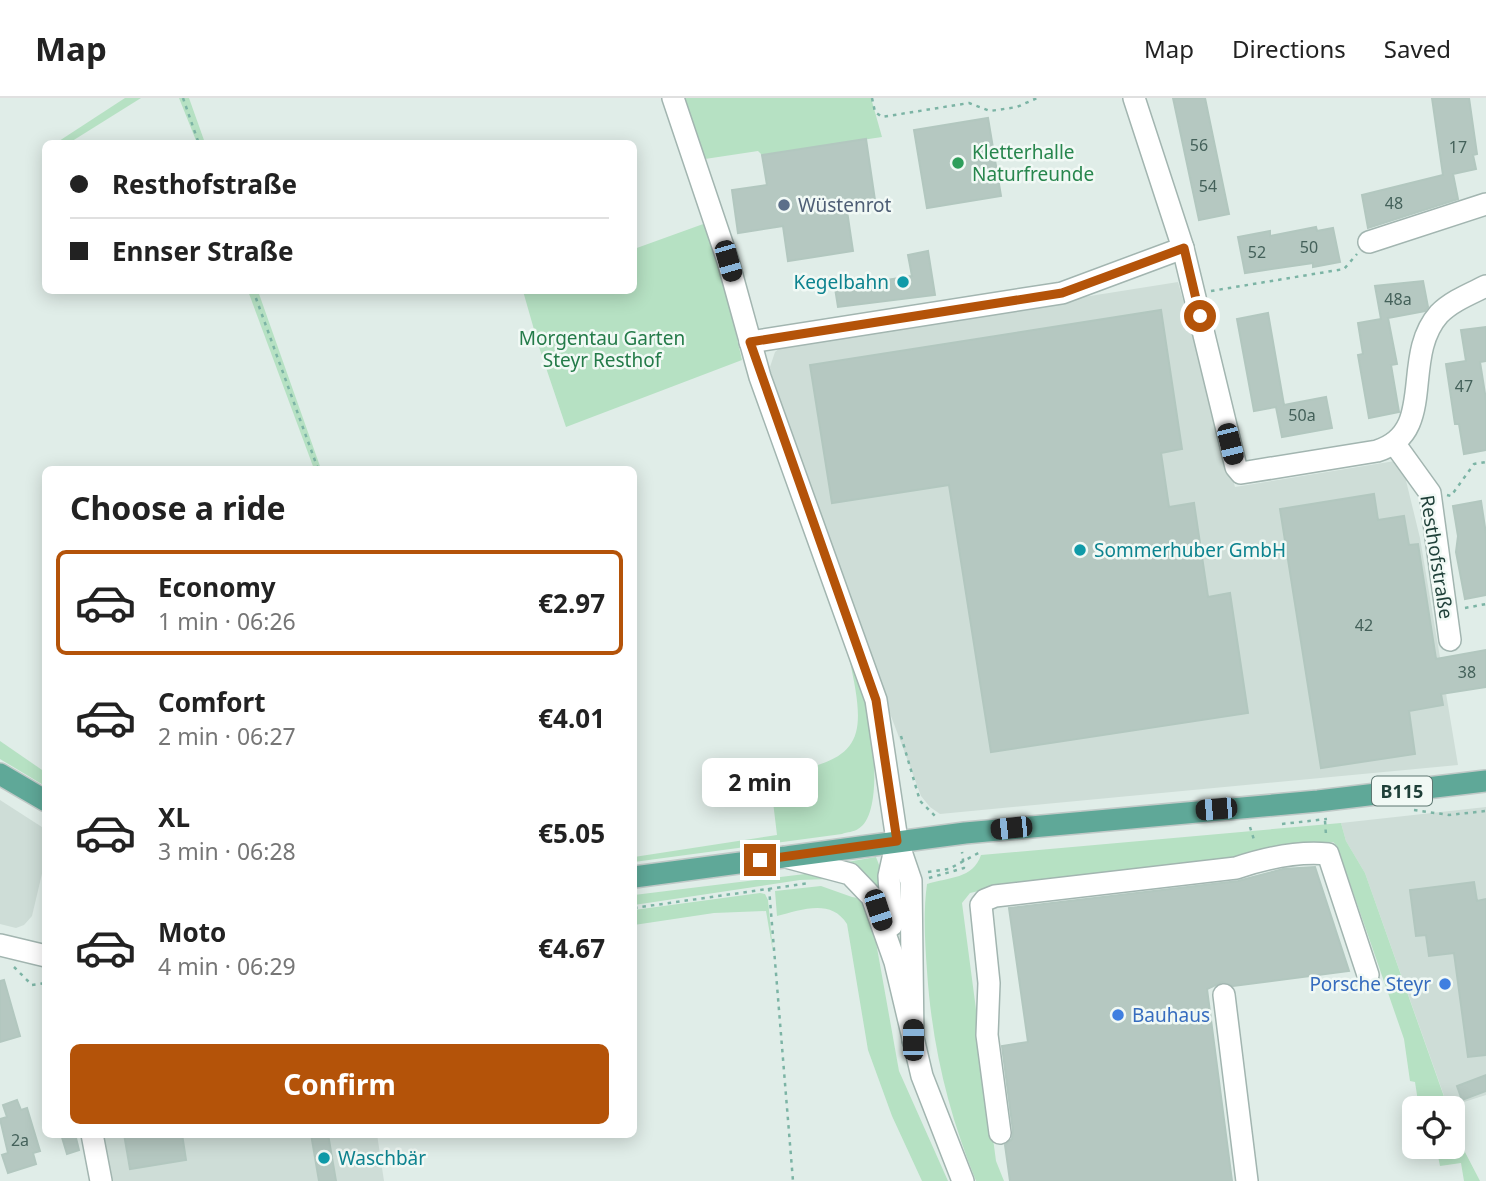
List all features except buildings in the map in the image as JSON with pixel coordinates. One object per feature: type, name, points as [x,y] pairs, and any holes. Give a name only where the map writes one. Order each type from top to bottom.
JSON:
[{"type":"main road","points":[[0,774],[42,799]]},
{"type":"main road","name":"B115","points":[[637,877],[897,841],[1057,823],[1318,801],[1486,781]]},
{"type":"street","points":[[673,98],[728,261],[750,342],[876,700],[897,841],[910,874],[913,1040]]},
{"type":"street","points":[[1134,98],[1184,248],[1239,472],[1366,453],[1394,443],[1407,430],[1413,418],[1419,354],[1437,316],[1450,305],[1486,286]]},
{"type":"street","points":[[1369,242],[1486,204]]},
{"type":"street","points":[[750,342],[1062,293],[1184,248]]},
{"type":"street","name":"Resthofstraße","points":[[1394,443],[1430,493],[1450,640]]},
{"type":"street","points":[[895,962],[888,876],[897,841]]},
{"type":"street","points":[[1000,1133],[987,1035],[989,983],[981,905],[985,900],[995,896],[1236,868],[1254,862],[1316,853],[1328,854],[1368,975]]},
{"type":"street","points":[[785,857],[840,870],[857,879],[875,903],[895,962],[931,1102],[963,1181]]},
{"type":"street","points":[[0,945],[42,955]]},
{"type":"street","points":[[1224,995],[1247,1181]]},
{"type":"street","points":[[93,1138],[101,1181]]},
{"type":"path","points":[[183,98],[198,140]]},
{"type":"path","points":[[872,98],[875,112],[882,117],[969,103],[990,111],[1017,107],[1037,98]]},
{"type":"path","points":[[1194,293],[1344,269],[1369,242]]},
{"type":"path","points":[[254,294],[317,466]]},
{"type":"path","points":[[1430,493],[1451,496],[1475,464],[1486,461]]},
{"type":"path","points":[[1446,610],[1486,604]]},
{"type":"path","points":[[898,727],[920,801],[936,817],[945,818]]},
{"type":"path","points":[[1404,811],[1433,810],[1449,815],[1486,811]]},
{"type":"path","points":[[1275,825],[1330,818]]},
{"type":"path","points":[[1250,827],[1262,826]]},
{"type":"path","points":[[910,874],[948,869],[980,851],[994,850]]},
{"type":"path","points":[[637,908],[811,883]]},
{"type":"path","points":[[769,888],[793,1181]]},
{"type":"path","points":[[12,965],[32,985],[42,984]]},
{"type":"shaded area","points":[[1178,282],[1235,487],[1401,460],[1420,538],[1458,765],[940,814],[921,796],[821,529],[773,385],[770,367],[775,352],[783,345]]},
{"type":"shaded area","points":[[0,800],[42,827],[42,874],[32,916],[24,925],[16,928],[0,924]]},
{"type":"shaded area","name":"Porsche Steyr","points":[[1486,807],[1486,1095],[1465,1102],[1465,1096],[1444,1096],[1365,873],[1346,841],[1341,823]]},
{"type":"shaded area","points":[[104,1138],[378,1138],[384,1181],[111,1181]]},
{"type":"green space","points":[[125,98],[141,98],[74,140],[61,140]]},
{"type":"green space","points":[[179,98],[189,98],[204,140],[196,140]]},
{"type":"green space","points":[[685,98],[871,98],[882,137],[762,155],[758,151],[705,159]]},
{"type":"green space","name":"Morgentau Garten Steyr Resthof","points":[[706,223],[721,269],[742,360],[566,427],[524,294],[637,294],[637,248]]},
{"type":"green space","points":[[249,294],[259,294],[320,466],[313,466]]},
{"type":"green space","points":[[849,658],[865,699],[873,748],[874,788],[871,806],[866,820],[858,829],[842,834],[637,862],[637,857],[777,835],[770,777],[822,763],[839,755],[850,744],[856,730],[858,712]]},
{"type":"green space","points":[[0,741],[42,770],[42,784],[0,759]]},
{"type":"green space","points":[[1341,823],[1346,841],[1365,873],[1444,1096],[1417,1096],[1415,1082],[1410,1081],[1404,1039],[1337,846],[1333,842],[1296,850],[992,888],[970,893],[962,903],[996,1161],[1004,1181],[976,1181],[957,1129],[937,1052],[929,998],[925,906],[927,884],[966,873],[981,855]]},
{"type":"green space","points":[[876,857],[881,870],[883,894],[847,862]]},
{"type":"green space","points":[[813,873],[837,876],[850,886],[829,879],[800,880],[637,905],[637,895]]},
{"type":"green space","points":[[821,886],[864,899],[874,931],[899,1071],[948,1181],[922,1181],[892,1116],[868,1050],[847,924],[833,911],[824,908],[805,909],[777,916],[775,891]]},
{"type":"green space","points":[[765,894],[768,900],[773,952],[766,911],[714,913],[637,925],[637,910]]},
{"type":"green space","points":[[1465,1152],[1480,1181],[1464,1181],[1461,1163],[1440,1166],[1439,1159],[1465,1159]]},
{"type":"place","name":"Kletterhalle Naturfreunde","points":[[958,163]]},
{"type":"place","name":"Wüstenrot","points":[[784,205]]},
{"type":"place","name":"Kegelbahn","points":[[903,282]]},
{"type":"place","name":"Sommerhuber GmbH","points":[[1080,550]]},
{"type":"place","name":"Porsche Steyr","points":[[1445,984]]},
{"type":"place","name":"Bauhaus","points":[[1118,1015]]},
{"type":"place","name":"Waschbär","points":[[324,1158]]},
{"type":"route","points":[[760,860],[897,841],[876,700],[760,377],[750,342],[1062,293],[1184,248],[1200,316]]}]
